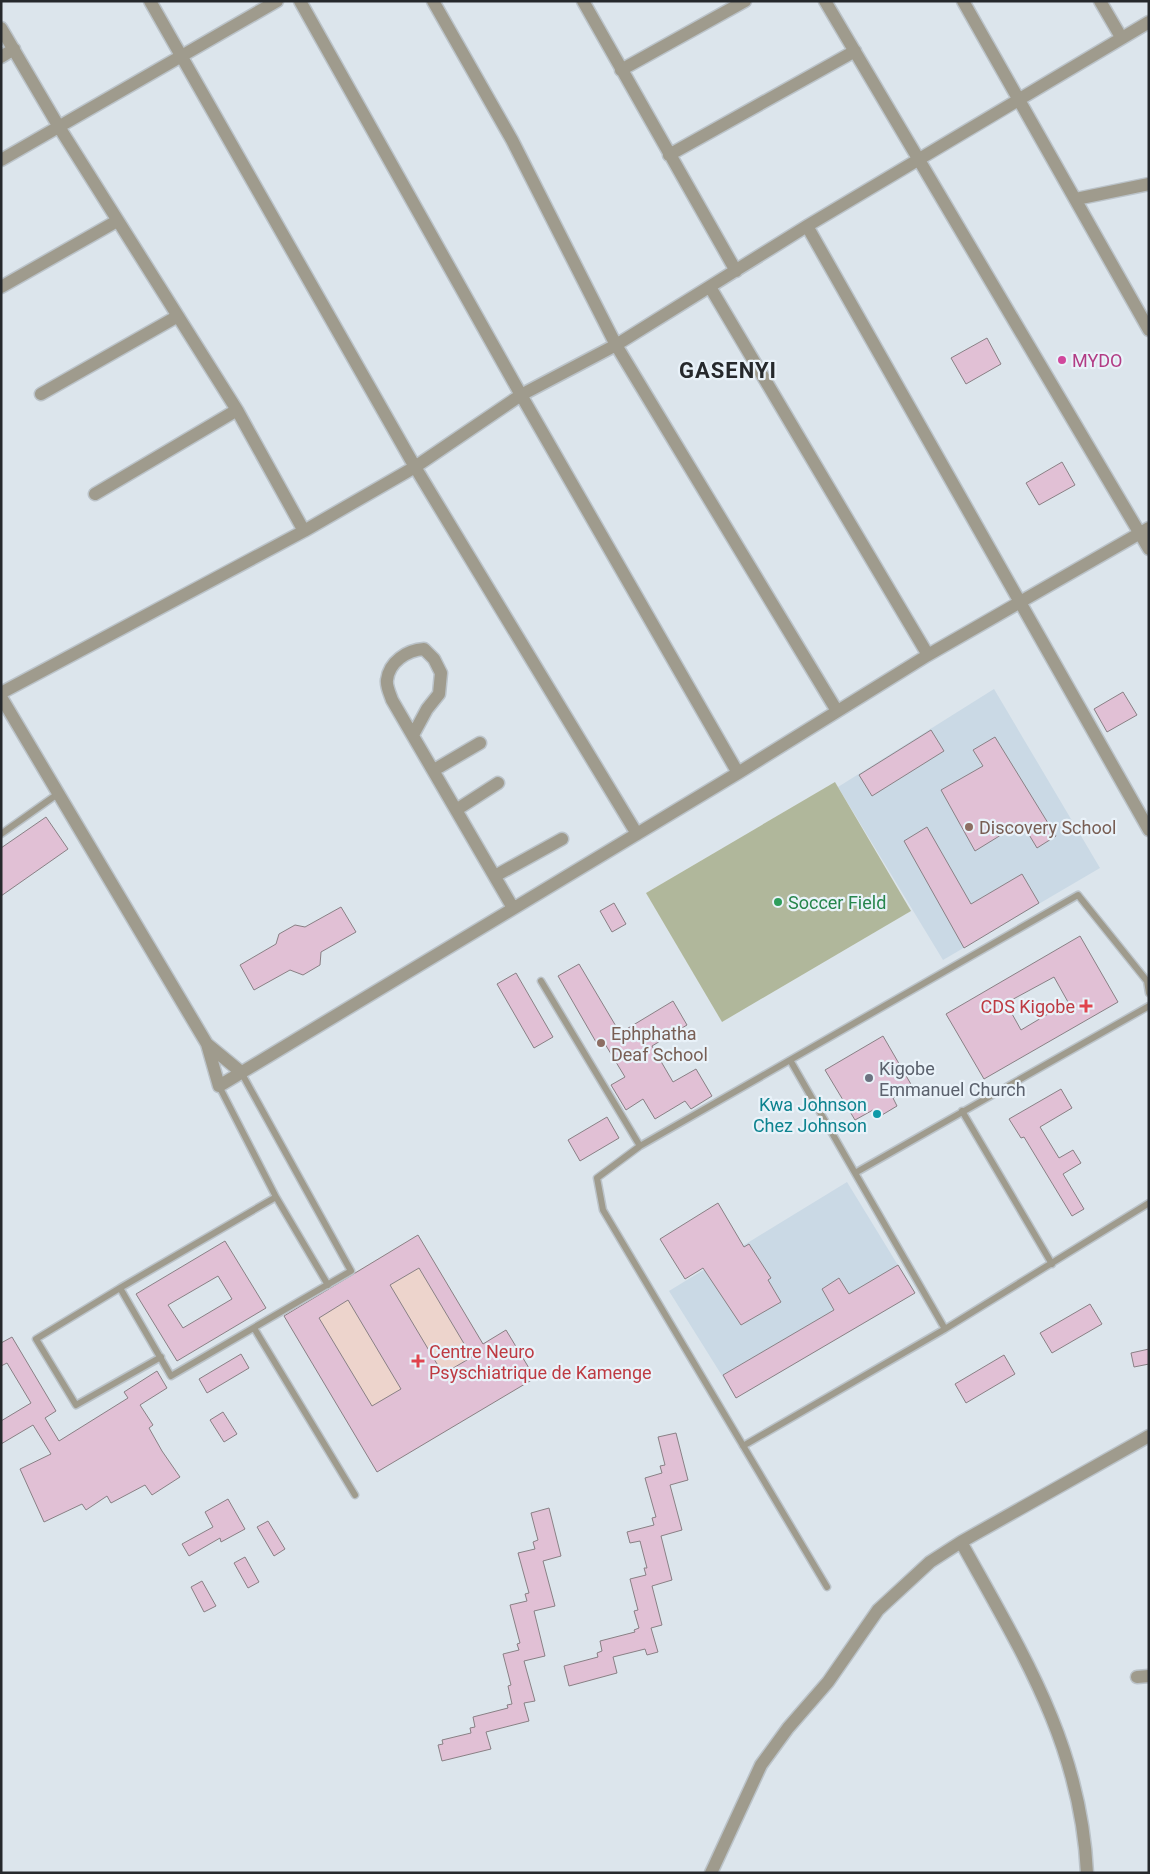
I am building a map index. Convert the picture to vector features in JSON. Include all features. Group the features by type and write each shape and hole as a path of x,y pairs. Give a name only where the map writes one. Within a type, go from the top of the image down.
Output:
{"street":[{"path":"150,1 415,467 636,834"},
{"path":"1,160 277,1"},
{"path":"300,1 738,773"},
{"path":"433,1 512,140 616,345 837,712"},
{"path":"583,1 668,155 736,271"},
{"path":"621,70 745,1"},
{"path":"825,1 918,160 1144,531 1149,549"},
{"path":"963,1 1149,330"},
{"path":"1100,1 1121,37"},
{"path":"1,692 304,530 415,467 522,395 616,345 808,226 1121,37 1149,22"},
{"path":"1,28 59,128 237,410 304,530"},
{"path":"1,56 14,49"},
{"path":"668,155 855,51"},
{"path":"1076,199 1149,184"},
{"path":"1,287 117,221"},
{"path":"808,226 1149,830"},
{"path":"710,287 928,655"},
{"path":"41,394 178,316"},
{"path":"95,494 237,410"},
{"path":"1,697 60,792 207,1044 219,1086 738,773 928,655 1144,531"},
{"path":"413,734 427,709 439,694 441,672 434,659 424,650 414,650 400,658 391,670 386,682 392,700 513,908"},
{"path":"434,770 480,743"},
{"path":"456,810 498,783"},
{"path":"495,876 562,839"},
{"path":"207,1044 241,1072"},
{"path":"711,1873 761,1765 788,1728 828,1682 878,1610 930,1562 961,1542 1149,1436"},
{"path":"961,1542 1031,1670 1054,1720 1074,1780 1085,1839 1087,1873"}],"lane":[{"path":"1,834 60,792"},
{"path":"826,1587 603,1210 597,1178 640,1146 1078,895 1148,982 1149,993"},
{"path":"541,981 640,1146"},
{"path":"854,1173 1149,1006"},
{"path":"790,1060 945,1329"},
{"path":"120,1288 171,1376 351,1271 241,1072"},
{"path":"219,1086 276,1197 328,1285"},
{"path":"962,1111 1052,1264"},
{"path":"160,1357 76,1405 36,1339 276,1197"},
{"path":"743,1446 945,1329 1149,1203"},
{"path":"254,1328 355,1495"}],"shaded area":[{"name":"Discovery School","path":"994,689 1100,868 943,960 838,787"},
{"path":"847,1182 915,1293 736,1398 669,1291"},
{"name":"Centre Neuro Psyschiatrique de Kamenge","path":"418,1235 483,1344 506,1330 535,1378 377,1472 284,1315"}],"green space":[{"name":"Soccer Field","path":"835,782 911,911 722,1022 646,893"}],"building":[{"path":"987,338 1001,364 966,384 951,358"},
{"path":"1062,462 1075,485 1039,505 1026,483"},
{"path":"1123,692 1137,715 1107,732 1094,709"},
{"path":"931,730 944,751 872,796 859,775"},
{"path":"995,737 1056,836 1037,848 1022,823 1000,833 1001,835 975,851 941,790 983,766 973,750"},
{"path":"46,817 68,849 1,896 1,848"},
{"path":"927,827 971,904 1022,874 1039,903 964,948 904,841"},
{"path":"614,903 626,924 612,932 600,911"},
{"path":"341,907 356,932 321,952 320,965 303,975 290,970 254,990 240,965 276,944 279,934 295,925 305,927"},
{"name":"CDS Kigobe","path":"1080,936 1118,1002 984,1079 946,1014","holes":["1054,977 1068,1002 1021,1030 1006,1003"]},
{"path":"579,964 620,1033 673,1001 687,1025 652,1046 673,1082 696,1069 712,1096 691,1109 685,1101 655,1119 643,1099 626,1110 611,1085 625,1077 602,1039 596,1042 558,976"},
{"path":"516,973 553,1037 534,1048 497,984"},
{"name":"Kigobe Emmanuel Church","path":"883,1036 912,1086 893,1098 897,1106 877,1118 873,1110 855,1120 825,1070"},
{"path":"1061,1089 1072,1108 1040,1127 1059,1158 1073,1150 1081,1163 1063,1174 1084,1209 1072,1216 1024,1137 1021,1138 1009,1119"},
{"path":"607,1117 619,1138 580,1161 568,1140"},
{"path":"718,1203 744,1247 749,1244 771,1278 768,1280 781,1302 741,1325 703,1268 685,1279 660,1239"},
{"name":"Centre Neuro Psyschiatrique de Kamenge","path":"418,1235 483,1344 506,1330 535,1378 377,1472 284,1316","holes":["419,1268 472,1357 443,1374 390,1285","348,1300 401,1389 372,1406 319,1318"]},
{"path":"225,1241 266,1308 177,1361 136,1294","holes":["218,1276 232,1299 183,1328 168,1305"]},
{"path":"898,1265 915,1293 736,1398 723,1375 834,1310 822,1289 839,1278 849,1294"},
{"path":"1090,1304 1102,1324 1052,1353 1040,1333"},
{"path":"12,1337 56,1411 45,1418 59,1441 128,1398 124,1392 157,1371 167,1388 140,1405 153,1425 149,1428 180,1477 152,1495 145,1485 111,1503 107,1496 86,1510 82,1504 44,1522 20,1469 51,1454 33,1425 1,1444 1,1421 31,1403 7,1363 1,1366 1,1343"},
{"path":"1149,1349 1149,1364 1134,1367 1131,1353"},
{"path":"241,1354 249,1368 207,1393 199,1379"},
{"path":"1004,1355 1015,1374 966,1403 955,1384"},
{"path":"223,1412 237,1434 224,1442 210,1420"},
{"path":"676,1433 688,1480 670,1485 682,1530 661,1536 672,1580 652,1586 662,1625 651,1628 658,1652 647,1655 645,1649 613,1657 617,1673 569,1686 564,1666 598,1657 597,1653 602,1651 600,1641 635,1632 634,1630 639,1628 634,1611 638,1610 630,1579 646,1575 644,1568 647,1568 640,1541 630,1543 627,1532 654,1525 652,1518 656,1517 645,1478 662,1473 660,1466 665,1465 658,1437"},
{"path":"228,1499 245,1529 221,1542 220,1538 189,1556 182,1544 213,1527 205,1512"},
{"path":"549,1508 561,1556 543,1561 555,1606 534,1611 545,1656 524,1661 535,1701 524,1703 529,1721 486,1732 491,1749 442,1761 438,1745 443,1744 442,1740 471,1733 470,1728 475,1727 473,1717 508,1708 507,1705 512,1704 508,1686 511,1685 503,1654 519,1650 517,1644 520,1643 510,1605 527,1601 525,1594 529,1593 518,1553 535,1549 533,1542 538,1540 531,1513"},
{"path":"268,1521 285,1549 274,1556 257,1527"},
{"path":"245,1557 259,1582 248,1588 234,1563"},
{"path":"202,1581 216,1606 204,1612 191,1587"}],"place":[{"name":"MYDO","path":"1062,360"},
{"name":"Discovery School","path":"969,827"},
{"name":"Soccer Field","path":"778,902"},
{"name":"CDS Kigobe","path":"1086,1006"},
{"name":"Ephphatha Deaf School","path":"601,1043"},
{"name":"Kigobe Emmanuel Church","path":"869,1078"},
{"name":"Kwa Johnson Chez Johnson","path":"877,1114"},
{"name":"Centre Neuro Psyschiatrique de Kamenge","path":"418,1361"}],"district":[{"name":"GASENYI","path":"728,370"}]}
